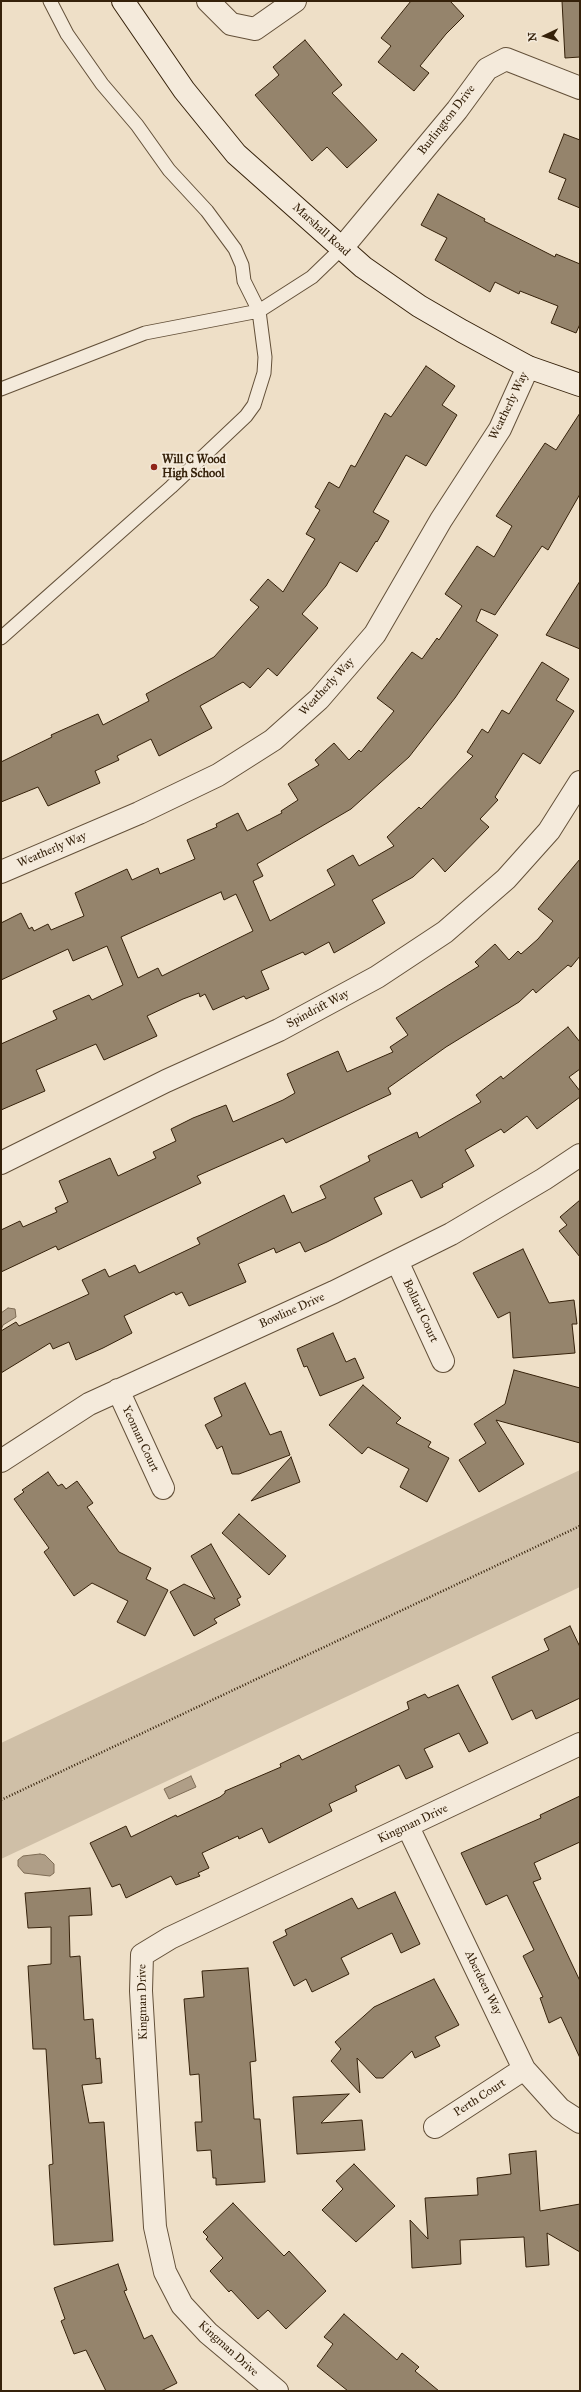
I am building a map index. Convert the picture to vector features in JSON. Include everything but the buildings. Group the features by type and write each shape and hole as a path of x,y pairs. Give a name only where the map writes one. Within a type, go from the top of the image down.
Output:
{"street":[{"name":"Marshall Road","path":"123,1 184,90 236,154 363,267 419,306 528,367 580,385"},
{"path":"208,1 231,24 255,28 295,1"},
{"name":"Burlington Drive","path":"342,248 457,110 487,69 506,59 580,88"},
{"name":"Weatherly Way","path":"1,872 139,813 218,775 273,740 319,699 375,634 441,520 500,429 528,367"},
{"name":"Spindrift Way","path":"1,1164 166,1081 279,1030 377,978 445,932 506,879 549,831 580,782"},
{"name":"Bowline Drive","path":"1,1461 89,1404 334,1292 450,1234 544,1180 580,1155"},
{"name":"Bollard Court","path":"396,1261 443,1361"},
{"name":"Yeoman Court","path":"118,1390 163,1488"},
{"name":"Kingman Drive","path":"277,2391 208,2333 182,2305 165,2272 156,2227 141,1991 142,1955 170,1938 408,1827 580,1744"},
{"name":"Aberdeen Way","path":"408,1827 524,2069 560,2109 580,2122"},
{"name":"Perth Court","path":"435,2127 524,2069"}],"lane":[{"path":"1,638 171,487 246,416 254,404 264,373 265,357 259,311 244,281 242,265 235,249 206,211 169,170 138,125 102,84 67,34 50,1"},
{"path":"1,389 145,332 259,311 312,277 342,248"}],"path":[{"path":"1,1800 580,1526"}],"shaded area":[{"path":"8,1308 15,1309 16,1317 3,1325 1,1330 1,1313"},
{"path":"580,1470 580,1587 1,1859 1,1743"},
{"path":"191,1776 196,1787 169,1799 164,1789"},
{"path":"40,1854 45,1855 54,1864 54,1873 50,1876 24,1873 18,1866 18,1860 23,1856"}],"place":[{"name":"Will C Wood High School","path":"154,467"}]}
